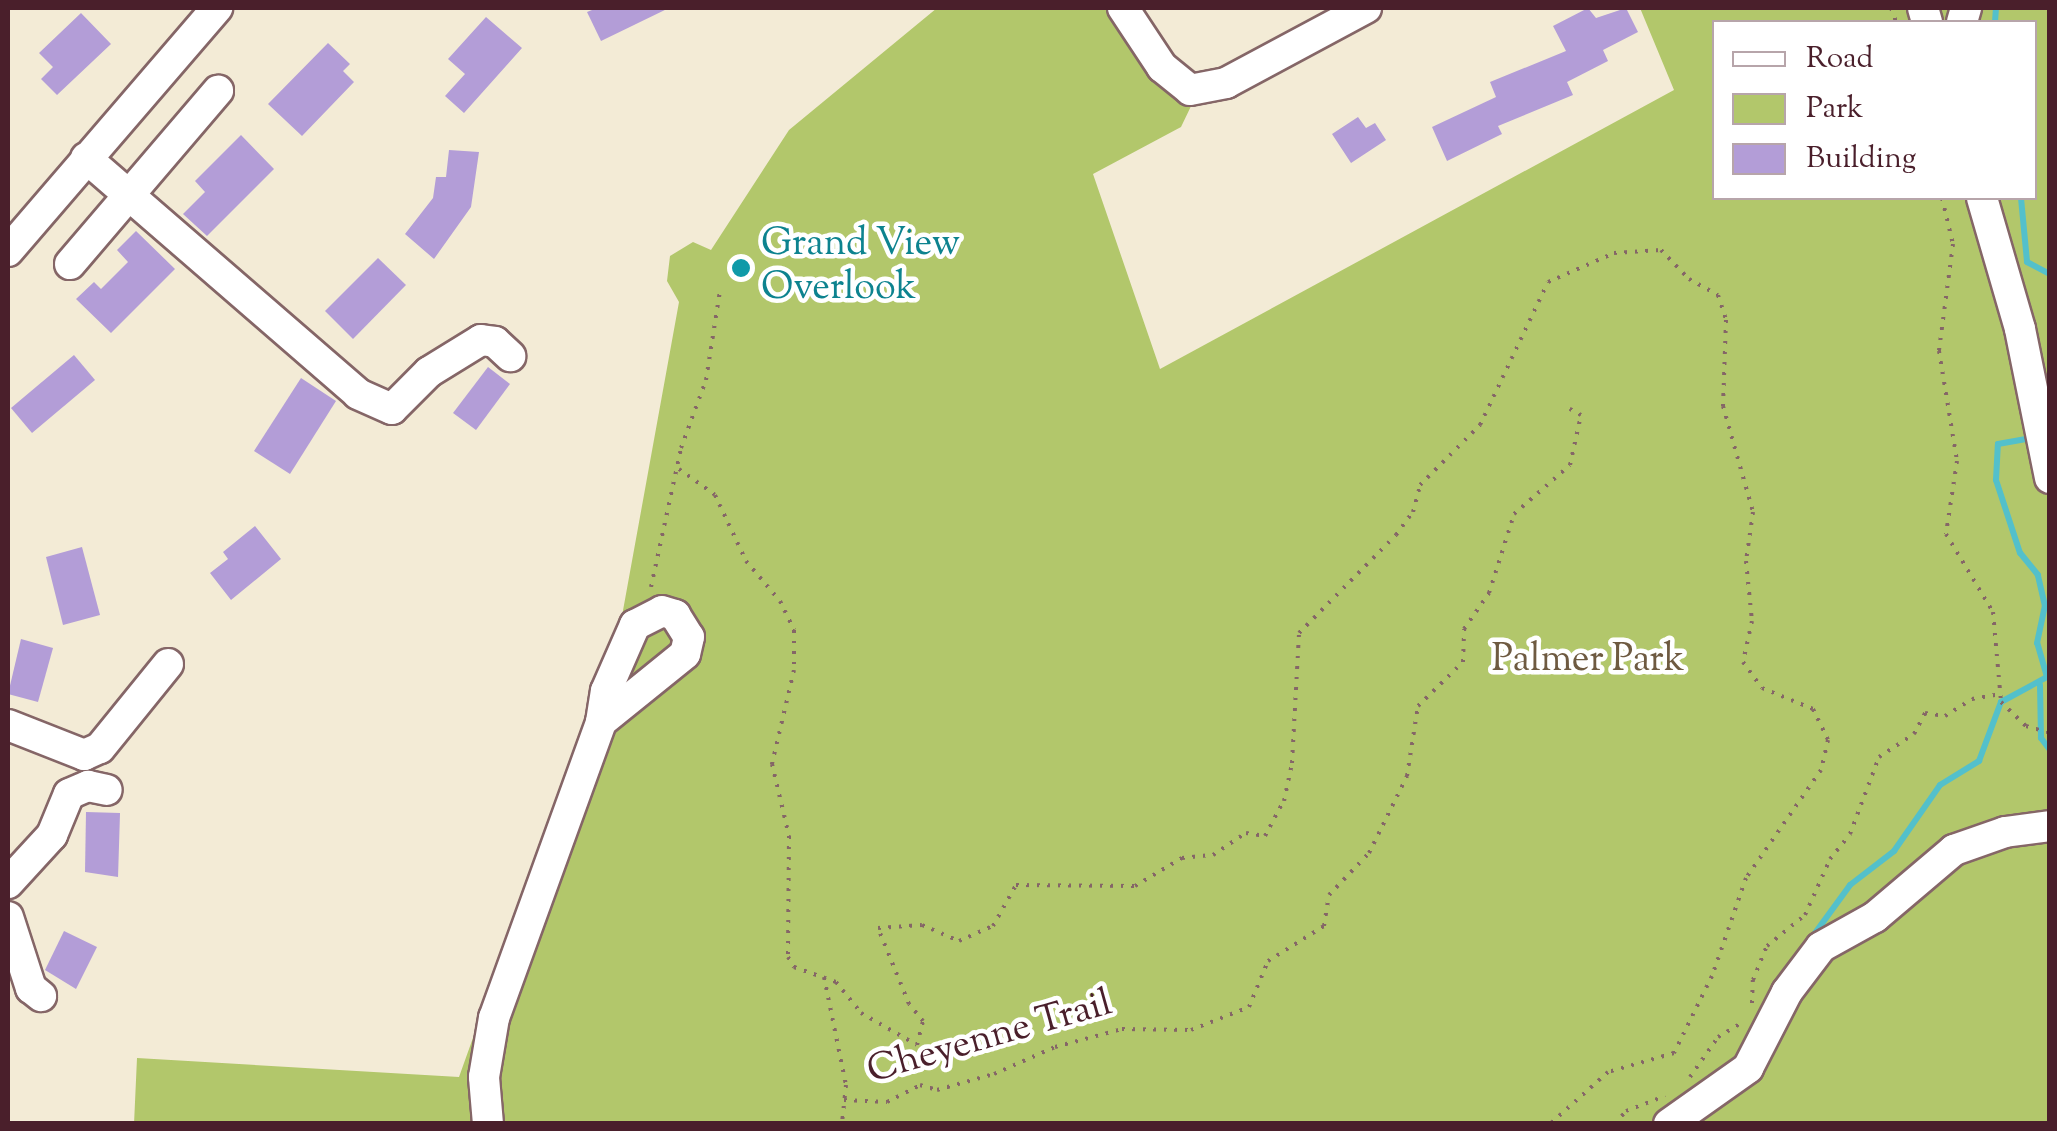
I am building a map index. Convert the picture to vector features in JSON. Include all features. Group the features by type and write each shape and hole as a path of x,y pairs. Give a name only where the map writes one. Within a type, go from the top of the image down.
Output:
{"street":[{"path":"8,251 217,8"},
{"path":"1124,8 1162,67 1190,90 1226,83 1366,8"},
{"path":"70,264 218,91"},
{"path":"86,158 358,394 392,409 429,372 481,340 496,342 510,356"},
{"path":"1983,200 2020,329 2050,478"},
{"path":"488,1124 484,1077 494,1018 601,722 606,691 635,625 662,612 686,624 685,654 601,722"},
{"path":"8,725 84,755 100,748 168,664"},
{"path":"8,882 52,836 69,794 88,786 108,790"},
{"path":"1672,1109 1748,1068 1788,992 1822,947 1875,917 1954,850 2005,832 2050,826"},
{"path":"8,917 31,988 41,996"}],"path":[{"path":"1942,200 1953,244 1939,350 1957,461 1946,534 1993,612 2001,694 2012,716 2050,732"},
{"path":"678,470 714,495 746,561 780,601 794,630 794,670 772,764 789,836 784,930 794,967 824,977 861,1012 917,1045 922,1021 908,1004 878,928 922,924 959,942 993,926 1016,885 1135,886 1182,858 1214,855 1246,833 1265,836 1284,800 1292,763 1299,633 1396,535 1413,512 1420,484 1480,424 1548,282 1614,253 1662,250 1689,280 1718,295 1726,320 1723,406 1753,512 1746,561 1752,621 1743,662 1762,688 1813,710 1828,740 1821,770 1746,878 1712,976 1674,1053 1608,1072 1550,1124"},
{"path":"648,617 678,470 706,380 720,291"},
{"name":"Cheyenne Trail","path":"844,1100 887,1102 920,1086 937,1090 994,1074 1056,1047 1122,1029 1191,1030 1248,1007 1268,961 1324,926 1329,894 1369,853 1407,776 1418,706 1462,662 1464,630 1489,593 1514,514 1570,465 1581,415 1570,409"},
{"path":"1684,1088 1716,1040 1749,1014 1753,980 1767,946 1805,915 1830,859 1850,834 1879,757 1914,734 1924,714 1945,716 1972,699 2001,694"},
{"path":"824,977 844,1100 842,1124"},
{"path":"1615,1124 1626,1111 1672,1109"}],"green space":[{"name":"Palmer Park","path":"937,8 1111,8 1193,102 1181,127 1093,174 1160,369 1674,90 1640,8 2049,8 2049,1123 134,1124 137,1058 459,1077 620,627 679,302 667,281 670,256 693,242 711,250 789,130"}],"building":[{"path":"597,8 669,8 601,41 587,12"},
{"path":"1588,8 1596,18 1626,8 1638,32 1603,50 1608,61 1567,82 1573,95 1498,126 1502,134 1447,161 1432,127 1496,97 1490,82 1566,51 1553,26"},
{"path":"81,13 111,44 57,95 41,79 53,67 39,53"},
{"path":"486,17 522,48 464,113 445,96 465,74 448,59"},
{"path":"328,43 350,64 343,71 354,82 302,136 268,104"},
{"path":"1358,117 1366,128 1375,123 1386,140 1351,163 1332,134"},
{"path":"241,135 274,169 207,236 183,214 205,192 195,181"},
{"path":"449,150 479,152 471,207 434,259 405,234 433,198 436,177 446,177"},
{"path":"136,231 175,269 111,333 76,299 94,282 101,289 128,262 117,250"},
{"path":"378,258 406,285 353,339 325,311"},
{"path":"74,355 95,380 32,433 11,408"},
{"path":"488,367 510,384 476,430 453,413"},
{"path":"301,378 336,401 290,474 254,451"},
{"path":"255,526 281,559 231,600 210,573 228,559 223,552"},
{"path":"82,547 100,615 63,625 46,557"},
{"path":"21,639 53,648 38,702 8,694"},
{"path":"86,812 120,813 118,877 85,872"},
{"path":"64,931 97,947 76,989 45,970"}],"waterway":[{"path":"1995,20 1996,8"},
{"path":"2021,200 2027,262 2050,274"},
{"path":"1791,966 1850,885 1894,851 1940,785 1979,761 2001,702 2047,677 2037,643 2045,606 2038,575 2020,553 1996,480 1998,444 2025,439"},
{"path":"2040,685 2041,738 2050,750"}],"place":[{"name":"Grand View Overlook","path":"741,268"}]}
